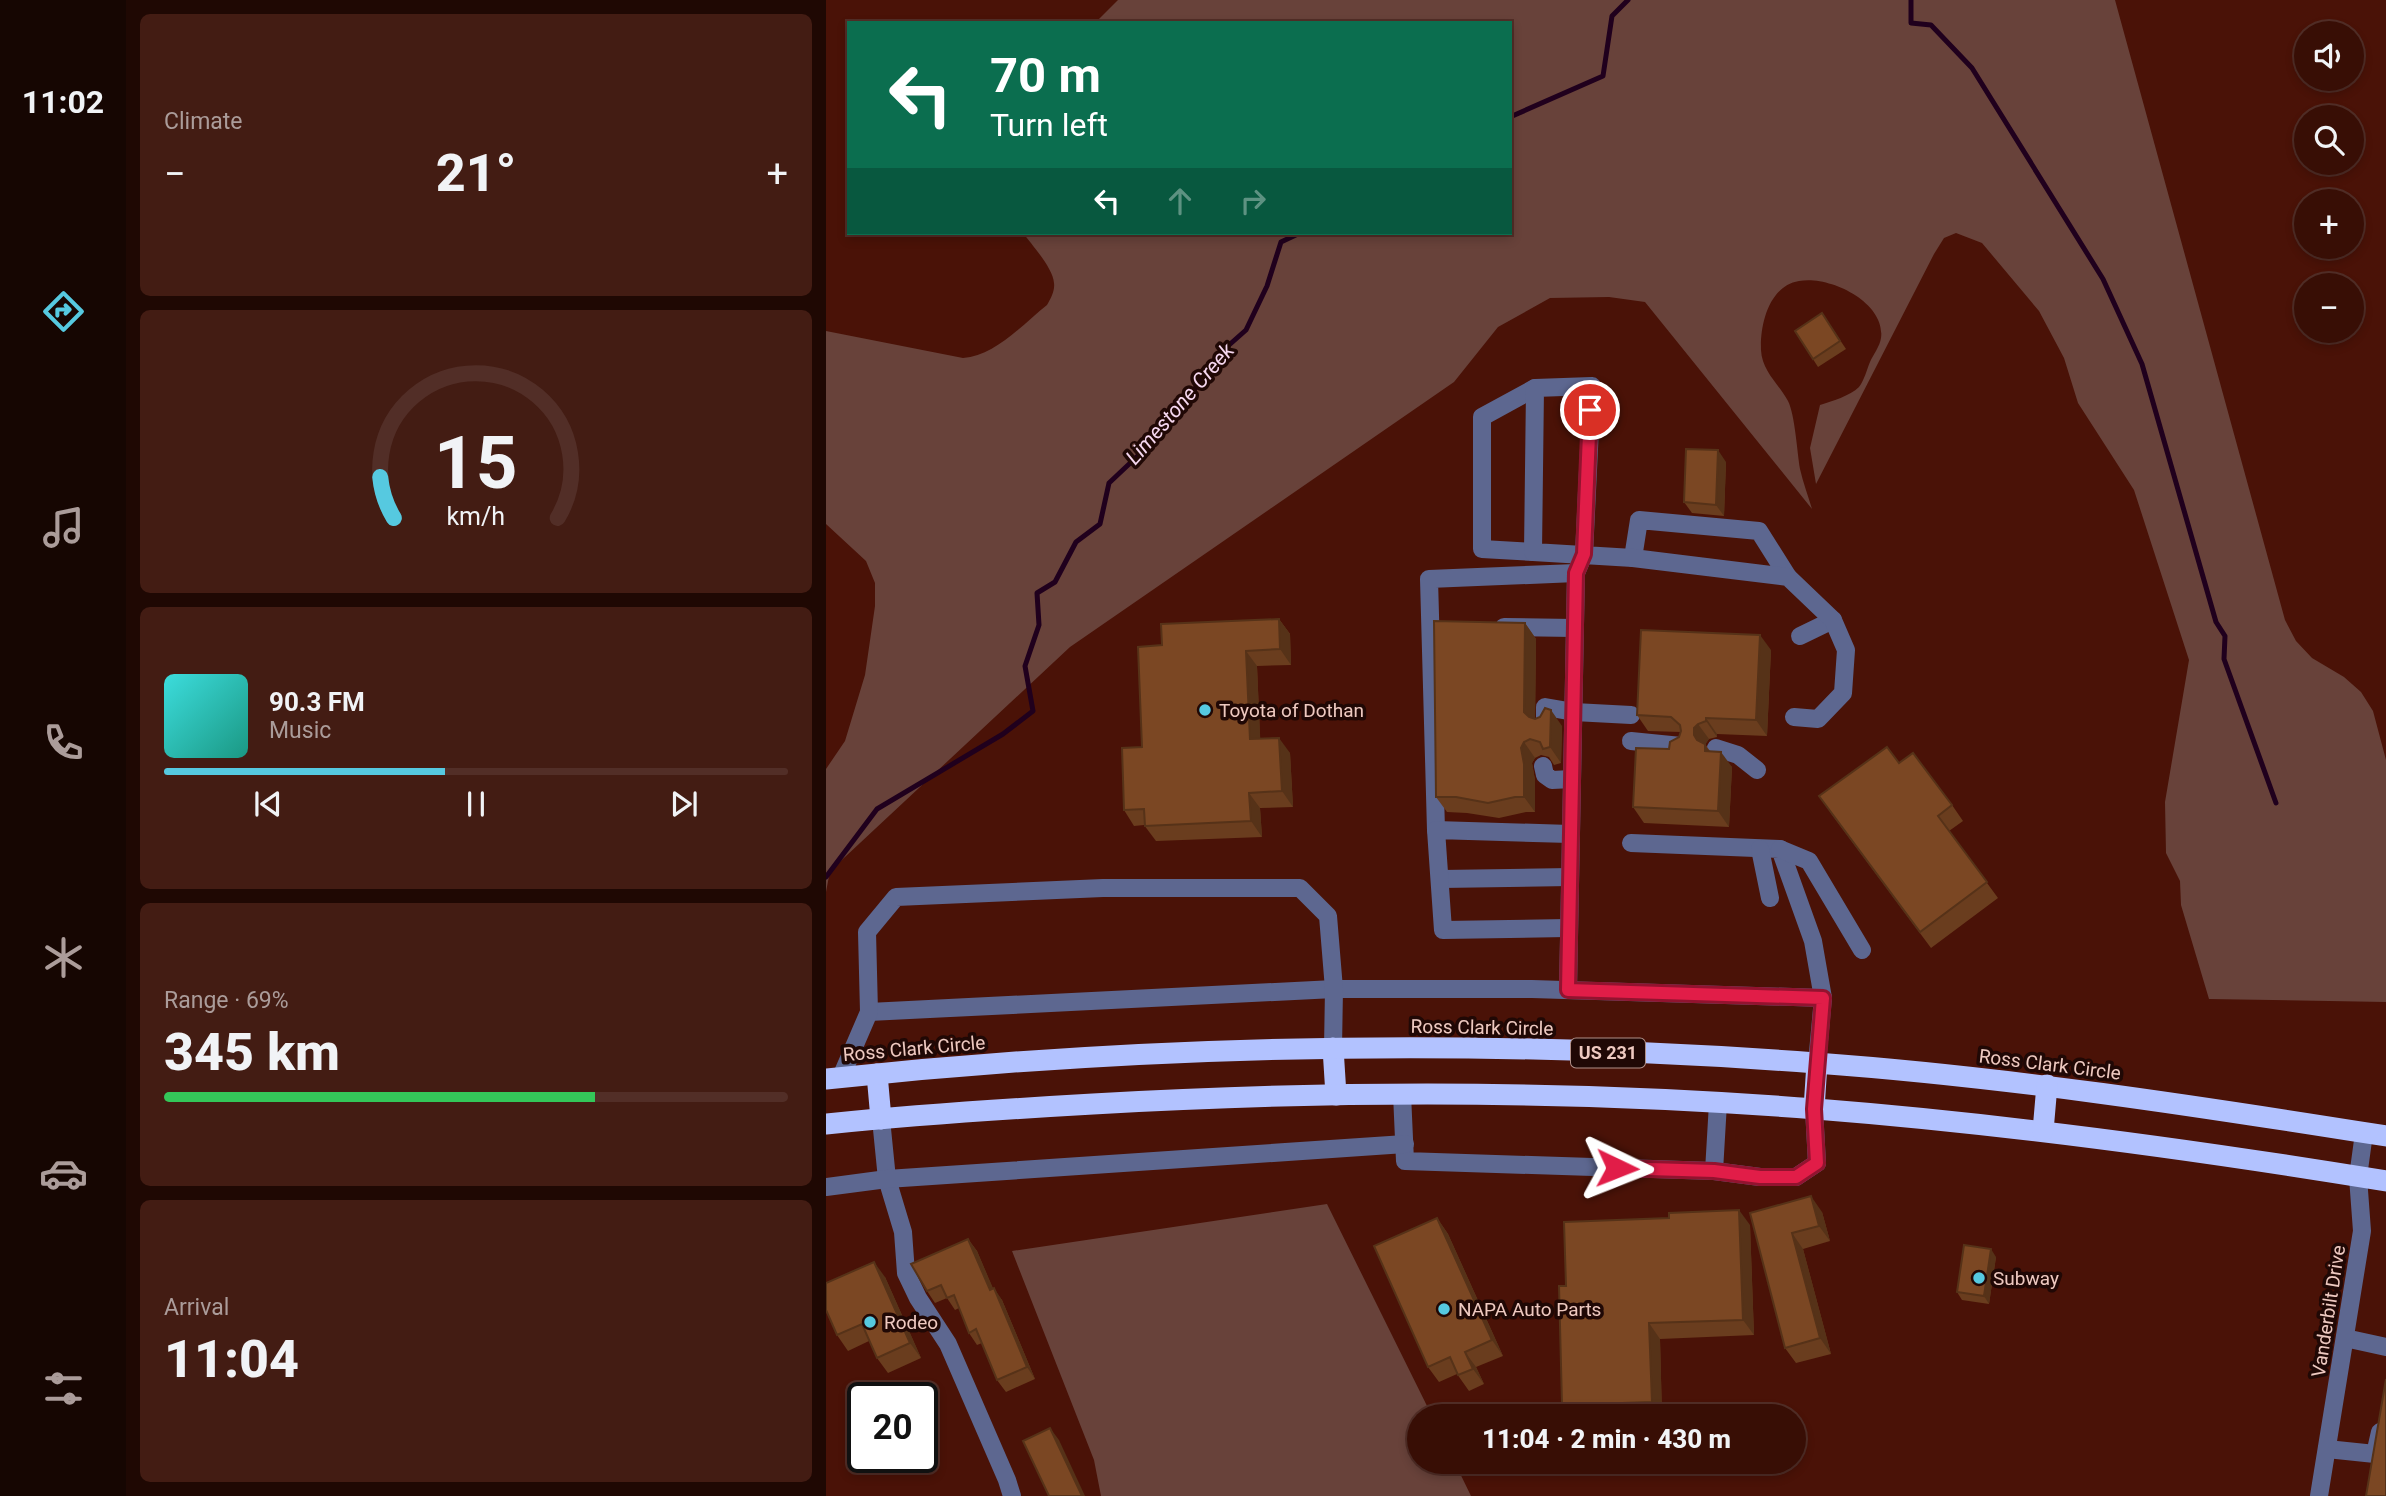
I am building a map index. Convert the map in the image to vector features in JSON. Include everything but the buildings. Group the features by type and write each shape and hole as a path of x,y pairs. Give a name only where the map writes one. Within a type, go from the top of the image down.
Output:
{"highway":[{"name":"Ross Clark Circle","path":"834,1078 1128,1056 1333,1048 1552,1051 1817,1063 2047,1085 2182,1103 2386,1136"},
{"path":"1333,1048 1336,1095"},
{"path":"1814,1109 1817,1063"},
{"path":"877,1074 881,1118"},
{"path":"2043,1130 2047,1085"},
{"path":"826,1125 881,1118 1166,1100 1402,1094 1530,1095 1814,1109 2043,1130 2386,1181"}],"street":[{"path":"1568,990 1567,928 1576,573 1584,554 1591,386 1535,388 1482,417 1482,549 1584,554 1633,558 1788,577"},
{"path":"1533,552 1535,388"},
{"path":"1633,558 1639,520 1759,531 1788,577 1833,620 1846,650 1843,692 1818,719 1794,717"},
{"path":"1567,928 1443,930 1436,830 1437,625 1429,579 1576,573"},
{"path":"1800,636 1833,620"},
{"path":"1483,626 1574,628"},
{"path":"1545,723 1545,707 1574,712 1631,715"},
{"path":"1631,741 1681,746"},
{"path":"1716,748 1738,755 1757,770"},
{"path":"1543,765 1545,775 1552,780 1572,779"},
{"path":"1436,830 1570,834"},
{"path":"1631,843 1780,849 1809,861 1861,950"},
{"path":"1760,849 1770,898"},
{"path":"1780,849 1813,942 1823,998 1817,1063"},
{"path":"1441,879 1570,877"},
{"path":"834,1078 869,1012 867,932 896,897 1103,888 1300,888 1328,916 1334,989 1333,1048"},
{"path":"869,1012 1334,989 1568,990 1823,998"},
{"path":"1402,1094 1405,1161 1714,1171 1760,1177 1796,1177 1817,1163 1814,1109"},
{"path":"1714,1171 1718,1103"},
{"path":"881,1118 887,1179 903,1232 906,1273 918,1298 948,1344 1012,1496"},
{"name":"Vanderbilt Drive","path":"2319,1496 2362,1231 2358,1177 2364,1133"},
{"path":"826,1187 887,1179 1405,1144"},
{"path":"2345,1338 2386,1347"},
{"path":"2327,1449 2375,1454 2381,1429"}],"shaded area":[{"path":"1118,0 2115,0 2285,620 2296,641 2312,658 2344,677 2361,692 2373,711 2386,760 2386,1002 2209,999 2181,905 2180,881 2166,853 2165,802 2189,660 2134,490 2078,403 2064,358 2039,311 1982,243 1956,233 1944,238 1934,254 1816,484 1810,448 1820,405 1846,396 1859,387 1880,341 1880,325 1875,313 1865,303 1853,294 1825,282 1811,280 1789,284 1780,290 1768,308 1762,329 1762,357 1767,371 1790,407 1800,469 1812,509 1645,302 1609,297 1550,298 1498,327 1454,382 1070,647 830,871 826,892 826,769 845,741 865,675 875,606 875,583 866,561 826,524 826,331 963,358 986,352 1008,338 1047,305 1053,292 1053,277 1025,235 1512,235 1512,21 1097,21"},
{"path":"1327,1204 1426,1404 1407,1404 1407,1474 1460,1474 1471,1496 1101,1496 1094,1460 1012,1251"}],"waterway":[{"name":"Limestone Creek","path":"1512,116 1603,76 1612,16 1628,0"},
{"path":"1911,0 1911,23 1931,25 1972,68 2103,279 2142,364 2216,622 2225,636 2224,659 2276,803"},
{"name":"Limestone Creek","path":"826,877 877,809 1003,734 1033,711 1025,666 1039,625 1037,593 1055,582 1076,542 1100,524 1109,483 1144,450 1182,407 1220,353 1246,330 1267,286 1281,242 1296,235"}],"place":[{"name":"Toyota of Dothan","path":"1205,710"},
{"name":"Subway","path":"1979,1278"},
{"name":"NAPA Auto Parts","path":"1444,1309"},
{"name":"Rodeo","path":"870,1322"}],"route":[{"path":"1590,410 1584,554 1576,573 1567,928 1568,990 1823,998 1814,1109 1817,1163 1796,1177 1617,1168"}]}
